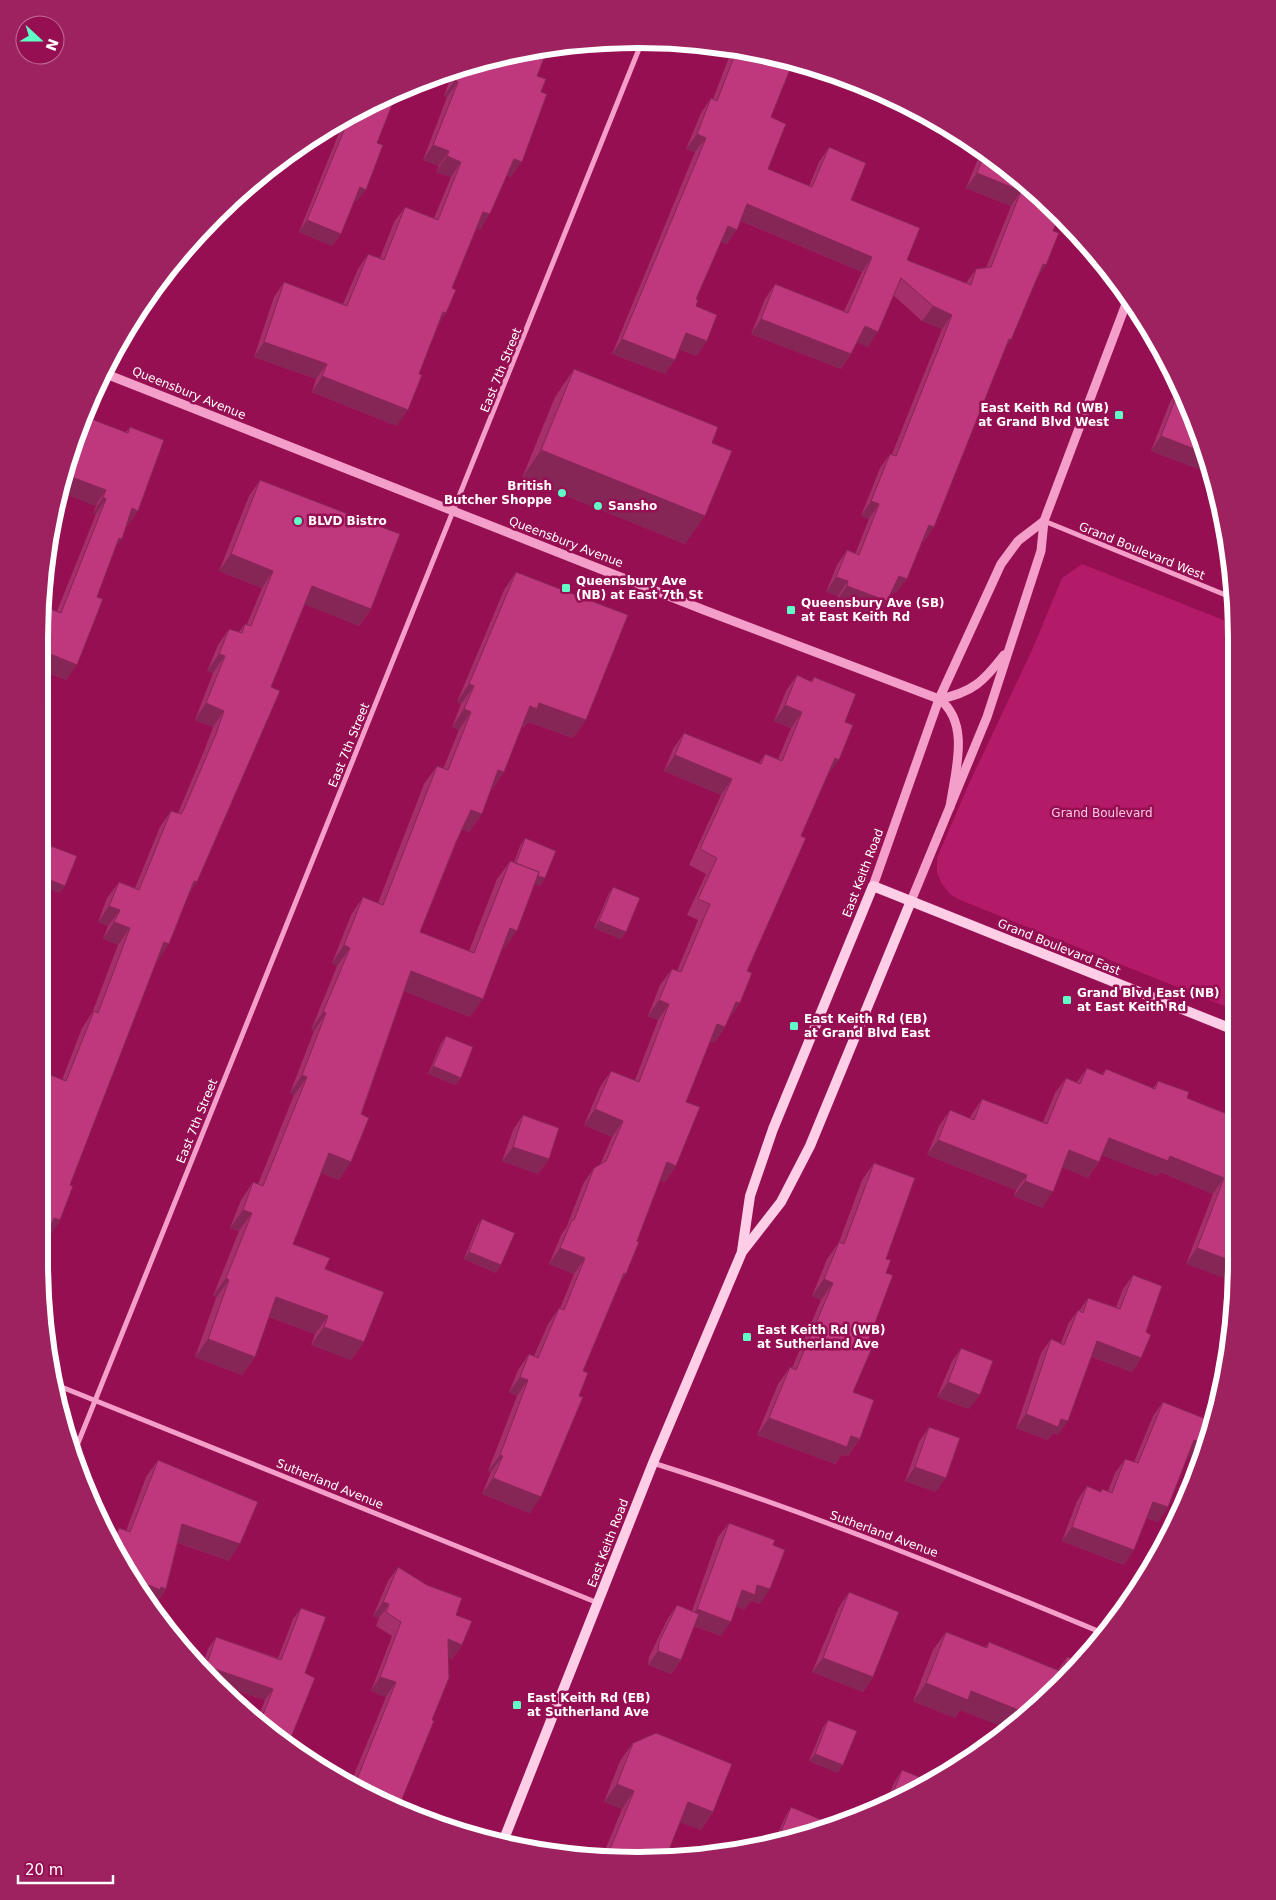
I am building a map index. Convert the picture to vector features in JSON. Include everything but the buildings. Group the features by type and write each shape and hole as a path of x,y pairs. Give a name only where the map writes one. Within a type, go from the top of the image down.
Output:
{"main road":[{"name":"Grand Boulevard East","path":"872,886 1228,1027"},
{"name":"East Keith Road","path":"505,1837 653,1463 742,1252 750,1196 773,1129 872,886"},
{"name":"East Keith Road","path":"742,1252 781,1202 810,1146 911,901"}],"street":[{"name":"East 7th Street","path":"77,1445 639,48"},
{"name":"East Keith Road","path":"911,901 987,717 1041,551 1044,522 1126,305"},
{"name":"Queensbury Avenue","path":"109,375 454,512 939,698"},
{"name":"East Keith Road","path":"872,886 939,698 1001,564 1018,541 1044,522"},
{"name":"Grand Boulevard West","path":"1044,522 1227,595"},
{"path":"939,698 956,696 976,686 991,673 1009,649"},
{"path":"939,698 950,707 956,719 957,757 950,806"},
{"name":"Sutherland Avenue","path":"61,1387 598,1603"},
{"name":"Sutherland Avenue","path":"653,1463 710,1481 948,1569 1098,1631"}],"green space":[{"name":"Grand Boulevard","path":"1082,564 1228,622 1228,1007 960,900 950,894 942,884 937,873 937,858 967,788 1032,650 1062,578"}],"place":[{"name":"East Keith Rd (WB) at Grand Blvd West","path":"1119,415"},
{"name":"British Butcher Shoppe","path":"562,493"},
{"name":"Sansho","path":"598,506"},
{"name":"BLVD Bistro","path":"298,521"},
{"name":"Queensbury Ave (NB) at East 7th St","path":"566,588"},
{"name":"Queensbury Ave (SB) at East Keith Rd","path":"791,610"},
{"name":"Grand Blvd East (NB) at East Keith Rd","path":"1067,1000"},
{"name":"East Keith Rd (EB) at Grand Blvd East","path":"794,1026"},
{"name":"East Keith Rd (WB) at Sutherland Ave","path":"747,1337"},
{"name":"East Keith Rd (EB) at Sutherland Ave","path":"517,1705"}]}
